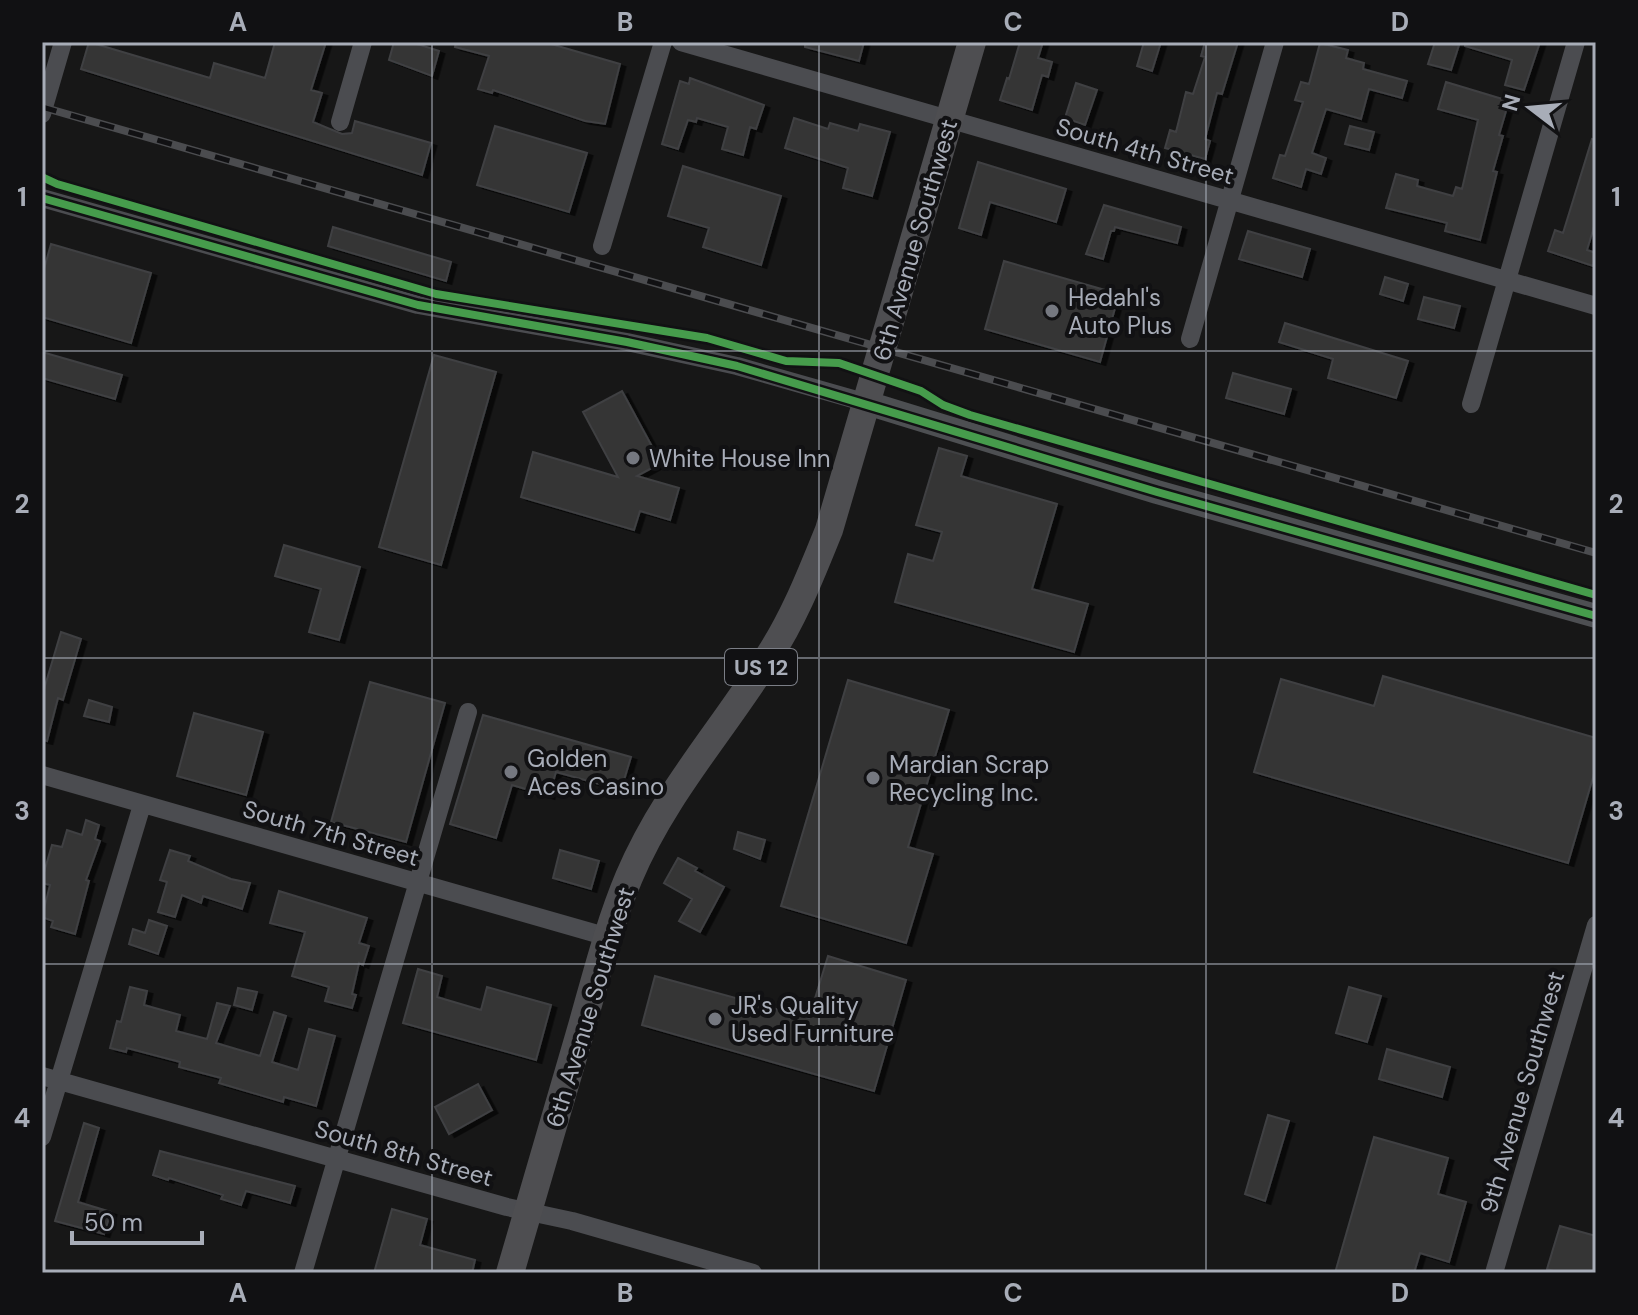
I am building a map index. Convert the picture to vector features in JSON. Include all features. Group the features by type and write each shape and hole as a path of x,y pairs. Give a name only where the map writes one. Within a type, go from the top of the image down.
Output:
{"highway":[{"name":"6th Avenue Southwest","path":"510,1273 608,937 629,876 659,817 698,755 768,659 801,599 829,530 972,42"}],"main road":[{"path":"867,403 1157,492 1596,616"}],"street":[{"path":"42,114 63,42"},
{"path":"340,122 363,42"},
{"path":"602,246 663,42"},
{"name":"South 4th Street","path":"681,42 1596,306"},
{"path":"1190,339 1275,42"},
{"path":"1471,404 1576,42"},
{"path":"42,198 418,305 627,342 737,366 867,403"},
{"path":"303,1273 468,712"},
{"name":"South 7th Street","path":"42,775 608,937"},
{"path":"42,1137 50,1078 142,805"},
{"name":"9th Avenue Southwest","path":"1494,1273 1596,925"},
{"name":"South 8th Street","path":"50,1078 753,1273"}],"building":[{"path":"89,42 210,78 214,63 265,78 275,42 326,42 311,90 322,93 313,122 342,134 352,133 355,121 431,143 422,175 81,69"},
{"path":"394,42 411,42 439,51 432,76 389,60"},
{"path":"456,42 544,42 620,64 605,124 585,121 493,90 492,93 478,89 489,56 455,47"},
{"path":"805,42 864,42 859,61 805,47"},
{"path":"1020,42 1043,42 1038,58 1052,62 1048,77 1042,75 1032,110 1000,100"},
{"path":"1144,42 1161,42 1152,71 1137,66"},
{"path":"1205,42 1238,42 1222,94 1217,93 1205,139 1210,141 1205,159 1165,148 1170,130 1176,132 1186,92 1193,94 1205,57 1201,56"},
{"path":"1435,42 1459,45 1451,70 1428,64"},
{"path":"1465,42 1540,42 1524,90 1505,85 1512,60 1465,46"},
{"path":"1320,43 1348,50 1346,58 1364,63 1363,69 1407,81 1402,98 1369,89 1361,119 1326,109 1312,153 1326,158 1321,174 1306,169 1301,187 1273,178 1280,155 1285,156 1303,102 1295,100 1301,82 1309,84"},
{"path":"690,78 764,105 756,129 750,127 743,155 722,149 728,127 697,118 696,122 688,120 678,149 662,144 680,81 689,84"},
{"path":"1446,82 1509,101 1499,135 1503,136 1493,171 1497,172 1480,240 1445,231 1447,223 1386,208 1396,174 1418,180 1417,186 1453,196 1456,187 1462,189 1478,120 1438,109"},
{"path":"1076,83 1097,90 1085,125 1065,118"},
{"path":"794,118 828,129 830,123 858,131 860,124 890,132 872,196 843,188 848,168 785,148"},
{"path":"495,126 587,153 569,212 477,185"},
{"path":"1350,126 1374,132 1369,150 1345,144"},
{"path":"1592,139 1596,140 1596,220 1587,250 1596,253 1593,266 1548,251 1555,230 1563,233"},
{"path":"978,162 1066,189 1056,222 990,202 981,235 959,228"},
{"path":"683,166 781,196 761,265 703,247 709,228 668,216"},
{"path":"1104,205 1181,227 1177,243 1115,227 1103,259 1086,254"},
{"path":"333,227 451,262 446,281 328,246"},
{"path":"1248,231 1310,249 1302,277 1239,259"},
{"path":"51,244 151,273 131,343 42,317 42,276"},
{"name":"Hedahl's Auto Plus","path":"1004,261 1119,294 1100,362 985,329"},
{"path":"1385,277 1408,284 1403,301 1380,294"},
{"path":"1424,297 1460,306 1454,328 1418,319"},
{"path":"1285,323 1408,361 1396,398 1328,378 1333,359 1279,342"},
{"path":"42,352 122,375 115,399 42,378"},
{"path":"434,355 496,372 441,565 379,547"},
{"path":"1233,373 1291,389 1284,414 1226,398"},
{"name":"White House Inn","path":"622,391 661,463 637,476 679,488 670,520 640,511 634,530 521,497 533,452 618,477 583,412"},
{"path":"939,448 967,456 961,476 1057,504 1032,589 1088,604 1074,652 895,602 908,554 933,561 942,532 916,525"},
{"path":"284,545 360,567 339,640 309,632 321,589 275,576"},
{"path":"61,632 81,639 63,700 58,698 47,741 42,740 42,696"},
{"path":"1383,676 1596,738 1596,767 1568,863 1254,772 1281,679 1374,706"},
{"name":"Mardian Scrap Recycling Inc.","path":"848,680 949,710 908,847 933,854 906,943 781,906"},
{"path":"370,682 445,703 406,842 331,822"},
{"path":"89,700 112,707 109,722 84,716"},
{"path":"194,713 263,732 246,795 177,776"},
{"path":"483,715 631,757 621,790 556,772 549,796 512,785 496,838 450,824"},
{"path":"86,820 99,825 95,839 100,841 86,880 89,881 75,934 51,927 53,921 42,917 50,885 42,883 42,879 52,845 62,847 67,830 82,835"},
{"path":"738,832 765,840 760,859 734,849"},
{"path":"170,850 190,856 188,861 231,879 250,883 242,909 203,896 201,903 182,895 175,917 158,912 167,882 160,880"},
{"path":"560,850 599,861 591,889 553,878"},
{"path":"678,858 724,887 700,932 679,921 692,899 664,883"},
{"path":"279,891 367,918 359,943 369,946 363,965 359,963 352,1008 325,1001 329,987 292,976 305,932 270,923"},
{"path":"149,920 167,926 158,954 129,944 133,929 145,933"},
{"path":"828,956 906,980 874,1091 642,1025 655,976 809,1018"},
{"path":"418,969 442,976 437,997 481,1010 487,987 551,1005 536,1060 403,1023"},
{"path":"130,987 147,991 144,1005 180,1015 176,1031 207,1039 217,1003 230,1006 216,1043 260,1056 274,1012 286,1016 272,1062 298,1070 309,1029 335,1036 316,1106 284,1097 283,1102 219,1083 221,1078 179,1067 180,1062 127,1048 126,1052 110,1048"},
{"path":"1349,987 1381,996 1367,1042 1336,1033"},
{"path":"238,988 257,992 252,1010 234,1005"},
{"path":"1387,1049 1450,1067 1442,1097 1379,1079"},
{"path":"478,1084 492,1110 449,1134 435,1107"},
{"path":"1268,1115 1289,1121 1265,1201 1245,1194"},
{"path":"84,1123 99,1128 78,1202 111,1212 104,1234 55,1221"},
{"path":"1374,1137 1448,1158 1438,1194 1466,1202 1449,1262 1420,1253 1414,1273 1335,1273"},
{"path":"160,1151 295,1186 290,1203 246,1191 241,1205 221,1199 223,1195 153,1175"},
{"path":"392,1209 427,1219 420,1245 475,1260 472,1273 374,1273"},
{"path":"1560,1226 1596,1236 1596,1273 1559,1273 1547,1269"}],"railway":[{"path":"42,107 1596,553"}],"cycle path":[{"path":"42,177 57,184 436,294 707,338 786,361 839,363 921,391 943,405 970,415 1596,595"},
{"path":"42,198 418,305 627,342 737,366 1157,492 1596,616"}],"place":[{"name":"Hedahl's Auto Plus","path":"1052,311"},
{"name":"White House Inn","path":"633,458"},
{"name":"Golden Aces Casino","path":"511,772"},
{"name":"Mardian Scrap Recycling Inc.","path":"873,778"},
{"name":"JR's Quality Used Furniture","path":"715,1019"}]}
